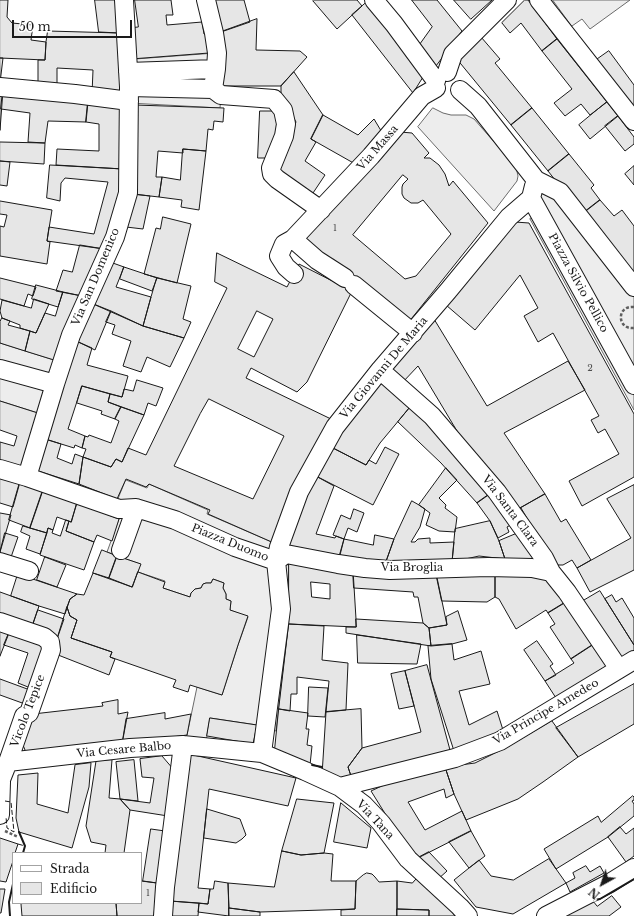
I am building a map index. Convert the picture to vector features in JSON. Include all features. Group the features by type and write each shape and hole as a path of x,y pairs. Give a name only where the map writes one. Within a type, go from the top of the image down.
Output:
{"street":[{"name":"Via San Domenico","path":"28,477 54,384 71,335 115,237 128,193 128,87 124,0"},
{"path":"206,0 217,53 217,92"},
{"path":"374,0 440,80"},
{"path":"507,0 453,54 440,80 437,91 439,94 447,98 456,95 460,90 478,106 536,180 560,192 634,287"},
{"path":"539,0 634,121"},
{"path":"0,87 75,94 128,87 216,69"},
{"name":"Via Massa","path":"294,274 286,267 278,256 284,244 293,239 321,210 371,156 422,96 440,80"},
{"path":"128,87 217,92 274,99 283,110 286,124 284,136 271,168 272,174 321,210"},
{"path":"407,132 413,106"},
{"path":"531,198 536,180"},
{"name":"Via Giovanni De Maria","path":"276,561 278,547 299,492 335,427 380,370 413,333 436,297 509,217 531,198"},
{"name":"Piazza Silvio Pellico","path":"531,198 634,385"},
{"path":"293,239 317,260 350,282 413,333"},
{"path":"0,369 54,384"},
{"name":"Via Santa Clara","path":"380,370 432,416 497,492 544,558 551,572 627,665"},
{"name":"Piazza Duomo","path":"0,469 128,509 175,520 235,547 276,561 281,609 262,753"},
{"path":"121,550 128,509"},
{"name":"Via Broglia","path":"276,561 286,554 338,564 390,570 488,567 532,568 551,572"},
{"path":"0,562 29,571"},
{"name":"Vicolo Tepice","path":"0,622 44,637 50,642 51,650 29,714 24,716 8,762"},
{"name":"Via Principe Amedeo","path":"340,788 455,758 500,741 627,665"},
{"path":"163,916 165,887 183,745"},
{"name":"Via Cesare Balbo","path":"8,762 130,748 183,745 262,753"},
{"name":"Via Tana","path":"262,753 340,788 364,805 381,823 408,859 468,916"},
{"path":"0,815 0,782 8,762"},
{"path":"546,916 610,883 634,868"}],"path":[{"path":"634,307 631,306 624,309 621,315 624,325 634,328"},
{"path":"0,829 18,837"}],"shaded area":[{"path":"553,0 630,0 590,29 582,19 572,26"},
{"path":"221,53 220,108 129,103 127,60"},
{"path":"433,108 443,113 451,115 466,115 474,119 516,167 518,176 517,181 494,211 418,127"},
{"path":"536,180 560,192 634,287 634,386 531,198"},
{"path":"537,215 634,392 634,410 530,219"},
{"path":"0,343 54,360 41,414 0,401"},
{"path":"126,480 147,488 149,484 208,510 207,514 274,543 289,562 289,624 276,731 257,725 210,718 205,747 183,745 187,735 197,687 222,695 248,617 230,610 231,601 226,599 226,594 223,588 224,583 213,579 211,583 203,584 201,588 195,589 191,593 190,597 163,588 165,581 138,572 140,564 107,552 119,519 117,516 118,499"}],"building":[{"path":"0,0 8,0 7,17 12,23 33,25 31,40 46,42 45,60 0,58"},
{"path":"95,0 115,0 119,33 99,32"},
{"path":"135,0 171,0 173,15 166,15 167,25 202,22 204,34 207,34 209,53 131,59 129,28 138,27"},
{"path":"212,0 244,0 250,22 221,32"},
{"path":"357,0 362,6 337,29 313,1"},
{"path":"412,0 437,0 462,31 433,70 417,48 432,27"},
{"path":"454,0 492,0 471,19"},
{"path":"525,0 528,0 557,39 542,51 521,23 510,33 502,23"},
{"path":"367,2 407,53 406,56 423,77 413,93 352,15"},
{"path":"257,19 256,50 300,51 307,57 281,86 221,86 221,32"},
{"path":"48,31 119,33 122,98 92,94 93,70 57,68 57,89 38,88 38,60 45,60"},
{"path":"481,37 500,59 495,63 532,108 511,125 456,58"},
{"path":"557,39 607,102 590,115 581,104 565,116 554,103 572,89 542,51"},
{"path":"609,51 634,85 634,117 592,63"},
{"path":"0,58 3,58 0,83"},
{"path":"294,72 323,115 311,139 316,142 305,161 325,175 311,196 273,168 296,122 281,94 281,86"},
{"path":"0,90 3,90 0,130"},
{"path":"3,90 88,102 86,122 48,121 45,143 28,142 30,113 1,109"},
{"path":"88,102 121,106 123,169 56,165 57,149 99,151 99,124 86,122"},
{"path":"607,102 618,116 590,139 579,125"},
{"path":"135,105 224,108 223,122 214,121 213,130 208,129 206,151 183,149 183,153 158,151 156,177 162,177 159,197 133,194"},
{"path":"532,108 569,154 548,171 511,125"},
{"path":"260,111 278,111 277,139 268,158 258,158"},
{"path":"323,115 358,135 374,119 383,134 357,165 311,139"},
{"path":"618,116 634,137 634,144 625,151 605,126"},
{"path":"400,132 412,133 429,153 424,158 430,158 439,165 445,174 449,186 453,181 488,223 408,323 342,286 348,272 333,259 329,264 302,241 327,208 331,211","holes":["403,175 408,179 402,187 402,194 404,198 411,203 418,203 423,200 451,234 416,276 405,279 353,235"]},
{"path":"0,142 45,143 44,164 0,161"},
{"path":"183,149 206,151 199,210 181,207 182,200 159,197 162,177 180,180"},
{"path":"569,154 594,185 591,188 600,200 582,214 548,171"},
{"path":"0,161 10,162 7,186 0,185"},
{"path":"50,165 123,169 121,187 104,249 47,241 49,227 94,234 108,182 65,178 61,183 60,201 47,198"},
{"path":"634,166 634,185 625,174"},
{"path":"133,194 150,196 143,229 126,227"},
{"path":"600,200 614,216 622,210 634,226 634,282 582,214"},
{"path":"0,201 52,210 47,241 50,242 47,264 0,256 0,226 4,227 7,215 0,214"},
{"path":"163,217 191,224 177,283 144,274 156,228 160,229"},
{"path":"515,222 529,223 634,414 634,477 582,506 569,481 619,454 605,429 598,433 591,420 599,416 553,333 538,342 524,316 538,308 520,275 475,330 446,305"},
{"path":"80,245 104,249 82,296 56,291 63,270 72,272"},
{"path":"217,253 287,287 299,264 352,291 307,382 297,392 251,368 246,378 331,419 274,543 208,514 210,510 149,484 146,487 126,479 117,499 79,484 83,457 111,467 116,459 122,462 128,448 146,455 227,288 215,282","holes":["257,311 273,319 254,357 238,349","209,399 284,436 253,499 174,466"]},
{"path":"110,262 124,267 116,287 151,297 143,326 91,303"},
{"path":"124,267 157,278 152,291 120,279"},
{"path":"0,278 36,287 33,296 28,294 24,306 0,299"},
{"path":"157,278 191,286 183,319 191,322 184,338 143,326"},
{"path":"36,285 63,292 58,307 32,299"},
{"path":"63,292 82,296 54,360 25,351 30,331 36,333 45,313 55,316"},
{"path":"34,299 49,304 36,333 20,328 20,325 2,318 0,311 2,300 31,308"},
{"path":"91,303 111,311 95,350 74,340"},
{"path":"111,311 143,326 184,338 170,367 147,357 141,372 123,366 131,341 112,334 115,325 106,322"},
{"path":"2,318 10,321 8,325 30,331 25,351 0,343 0,322"},
{"path":"434,319 487,406 568,361 585,390 504,433 545,494 516,510 469,451 418,366 402,383 388,369"},
{"path":"74,340 92,348 87,365 128,376 122,397 82,386 68,429 85,436 82,448 75,445 74,448 42,438"},
{"path":"137,380 163,388 156,406 148,403 144,415 108,402 110,394 122,397 124,389 133,391"},
{"path":"380,381 410,407 380,443 366,465 331,447"},
{"path":"82,386 110,394 108,402 121,407 115,419 101,414 102,411 77,403"},
{"path":"0,401 41,414 23,473 0,465 0,442 14,446 17,436 0,430"},
{"path":"412,405 494,491 477,503 441,463 398,422"},
{"path":"121,407 144,415 122,462 116,459 111,467 83,457 86,449 82,448 85,436 88,437 89,435 111,443 119,421 115,419"},
{"path":"42,438 61,444 57,458 72,464 75,454 83,457 79,484 35,470"},
{"path":"331,447 366,465 369,460 376,464 385,447 399,454 373,505 314,475"},
{"path":"446,468 457,480 439,498 446,505 445,508 457,517 455,532 439,531 426,525 430,513 419,505"},
{"path":"0,475 20,482 13,507 0,503"},
{"path":"314,475 334,486 316,534 335,538 336,536 344,539 338,563 286,550"},
{"path":"20,482 43,490 30,528 9,520"},
{"path":"634,485 634,570 590,592 577,568 631,538 607,499"},
{"path":"43,490 77,503 71,522 57,517 53,530 48,528 47,533 30,528"},
{"path":"494,491 516,522 507,527 509,532 498,538 490,521 477,503"},
{"path":"545,494 561,522 566,519 591,560 577,568 572,560 563,565 557,565 535,538 531,525 521,508"},
{"path":"412,501 425,509 420,527 411,542 415,542 418,539 430,538 430,543 454,542 452,562 384,567 394,539"},
{"path":"77,503 119,519 112,541 97,535 94,542 66,531 69,521 71,522"},
{"path":"354,509 364,513 357,532 348,528 344,539 333,535 341,515 350,519"},
{"path":"0,513 11,515 0,552"},
{"path":"66,520 69,521 66,531 94,542 84,570 40,555 48,528 53,530 52,533 60,536"},
{"path":"490,521 505,559 479,556 452,562 455,529"},
{"path":"23,526 47,533 40,554 26,549 30,536 21,532"},
{"path":"523,531 540,560 505,559 499,541"},
{"path":"5,533 18,537 9,563 0,560 0,552"},
{"path":"375,535 394,539 384,567 338,560 344,539 373,545"},
{"path":"102,550 117,556 109,578 93,573"},
{"path":"117,556 141,564 132,587 109,578"},
{"path":"45,557 66,565 57,587 37,580"},
{"path":"289,562 353,570 356,627 289,624","holes":["311,582 330,584 330,599 312,597"]},
{"path":"353,570 436,573 447,625 429,628 423,623 418,597 414,597 413,592 354,588"},
{"path":"138,572 165,582 163,588 190,597 191,593 195,589 201,588 203,584 211,583 213,579 224,583 223,588 226,594 226,599 231,601 230,610 248,616 222,695 190,685 188,692 173,687 176,680 110,657 112,652 71,638 77,620 70,616 67,607 70,599 77,594 84,595 93,573 132,587"},
{"path":"538,572 566,602 548,613 546,610 516,629 499,599 495,597 495,575"},
{"path":"436,573 495,575 495,597 487,602 442,601"},
{"path":"18,574 77,594 70,599 65,614 39,606 11,596"},
{"path":"600,591 634,645 634,653 619,662 578,604"},
{"path":"0,592 39,606 31,630 0,619"},
{"path":"612,595 616,602 622,598 634,618 634,645 605,599"},
{"path":"566,602 594,644 571,659 550,627 555,624 548,613"},
{"path":"67,607 70,616 77,620 71,638 112,652 110,657 115,659 109,675 53,653"},
{"path":"38,610 64,619 57,639 31,630"},
{"path":"458,611 467,640 452,644 431,646 429,628 447,625 446,617"},
{"path":"356,619 423,623 429,628 431,646 346,633 346,627 356,627"},
{"path":"0,624 11,628 0,656"},
{"path":"289,624 324,626 322,660 348,663 346,710 326,712 329,681 297,677 297,694 291,694 290,711 279,709"},
{"path":"11,628 48,647 37,682 28,687 18,683 28,653 4,645"},
{"path":"357,635 421,644 417,664 358,663"},
{"path":"537,641 553,664 550,666 556,675 545,681 524,650"},
{"path":"452,644 454,660 481,651 490,684 459,691 469,725 497,711 503,730 454,751 431,679 428,646"},
{"path":"594,644 608,665 556,698 545,681 574,663 571,659"},
{"path":"427,665 450,750 351,776 348,767 362,748 421,732 405,671"},
{"path":"405,671 414,706 399,709 391,674"},
{"path":"0,679 30,690 25,704 0,695"},
{"path":"634,684 634,724 578,757 556,728"},
{"path":"309,687 328,688 325,717 308,716"},
{"path":"118,700 118,714 128,712 122,744 27,752 25,750 23,745 33,714 103,706 102,703"},
{"path":"279,709 308,713 306,729 309,729 307,745 312,746 310,765 278,752 275,748"},
{"path":"361,709 362,748 348,767 351,776 342,779 322,775 326,712"},
{"path":"165,713 165,719 191,714 187,735 122,744 126,719"},
{"path":"210,718 257,725 253,744 207,736"},
{"path":"552,721 578,757 518,799 466,820 454,794 445,767 475,763 509,746"},
{"path":"189,754 296,778 288,806 209,789 198,888 210,889 208,904 170,901"},
{"path":"162,756 174,770 168,816 130,810 120,799 150,803 154,778 142,777 140,759"},
{"path":"112,760 109,798 120,799 130,810 124,852 105,852 106,845 91,842 86,826 96,761"},
{"path":"134,760 138,801 120,799 116,762"},
{"path":"91,763 89,787 72,848 19,832 16,818 18,775 38,773 37,804 68,813 75,765"},
{"path":"445,767 454,794 446,798 444,789 408,802 425,830 462,811 471,831 414,860 371,791 399,778"},
{"path":"633,796 634,800 632,801 634,804 634,816 608,837 556,869 544,849 598,816 601,822"},
{"path":"297,799 334,803 324,853 301,855 282,851"},
{"path":"341,803 371,828 367,848 334,842"},
{"path":"207,809 240,819 246,835 236,843 204,838"},
{"path":"620,827 626,834 634,828 634,856 626,862 608,837"},
{"path":"151,829 165,831 157,883 143,881"},
{"path":"471,831 485,856 469,868 449,842"},
{"path":"0,838 18,844 15,852 12,852 12,864 6,882 0,881"},
{"path":"282,851 301,855 324,853 333,854 331,881 356,881 355,909 260,912 229,908 228,883 274,887"},
{"path":"429,852 447,871 437,880 414,860"},
{"path":"549,859 566,883 513,914 476,907 454,880 479,860 491,876 513,880"},
{"path":"586,866 590,872 600,866 604,873 570,892 566,883 575,878 573,873"},
{"path":"367,873 372,874 379,882 397,881 397,916 341,916 341,910 355,909 356,881"},
{"path":"420,875 433,886 455,916 429,916 429,910 397,909 397,881 412,883"},
{"path":"142,881 157,883 154,916 117,916 116,904 142,904"},
{"path":"215,881 228,883 229,916 198,912 199,903 208,904 210,889 213,889"},
{"path":"0,889 5,889 1,913 0,913"},
{"path":"612,896 621,907 609,916 563,916 593,901 597,906"},
{"path":"170,901 199,903 198,916 168,916"},
{"path":"21,904 116,904 117,916 22,916"},
{"path":"229,908 260,912 260,916 229,916"},
{"path":"397,909 429,910 429,916 397,916"}],"fence":[{"path":"5,801 11,802 14,832 7,828 6,817"},
{"path":"18,844 25,846"}],"wall":[{"path":"312,765 322,767"},
{"path":"19,832 25,846 23,852"},
{"path":"594,900 600,899 634,879"},
{"path":"10,916 9,902 12,888"}]}
